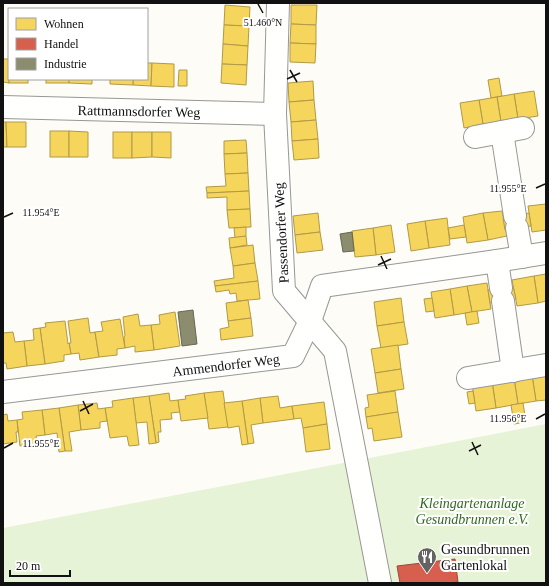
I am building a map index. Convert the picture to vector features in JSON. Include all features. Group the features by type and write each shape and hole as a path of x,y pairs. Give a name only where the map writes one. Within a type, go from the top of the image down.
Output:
{"street":[{"name":"Passendorfer Weg","path":"278,3 275,114 284,292 335,351 380,583"},
{"name":"Rattmannsdorfer Weg","path":"3,107 275,114"},
{"path":"475,137 523,128"},
{"path":"502,132 522,257"},
{"name":"Ammendorfer Weg","path":"3,392 293,356 310,321 322,286 546,253"},
{"path":"497,261 513,371"},
{"path":"468,378 546,365"}],"green space":[{"name":"Kleingartenanlage Gesundbrunnen e.V.","path":"546,424 546,583 3,583 3,528"}],"building: Wohnen":[{"path":"225,5 250,7 249,26 224,25"},
{"path":"291,5 317,5 316,25 291,24"},
{"path":"291,24 316,25 316,44 290,43"},
{"path":"224,25 249,26 248,46 223,44"},
{"path":"290,43 316,44 315,63 290,62"},
{"path":"223,44 248,46 247,65 222,64"},
{"path":"3,59 8,59 9,83 3,82"},
{"path":"148,63 152,63 151,86 133,85 133,80 148,80"},
{"path":"152,63 174,64 174,87 151,86"},
{"path":"222,64 247,65 246,85 221,83"},
{"path":"179,70 187,70 187,86 178,86"},
{"path":"499,78 502,96 491,98 488,80"},
{"path":"9,80 28,80 28,83 9,83"},
{"path":"46,80 69,80 69,83 46,83"},
{"path":"69,80 92,80 92,84 69,83"},
{"path":"110,80 133,80 133,85 110,84"},
{"path":"313,81 314,100 289,102 288,83"},
{"path":"534,91 538,116 518,119 514,94"},
{"path":"514,94 518,119 501,122 497,97"},
{"path":"497,97 501,122 483,124 479,100"},
{"path":"314,100 316,120 291,122 289,102"},
{"path":"479,100 483,124 464,128 460,103"},
{"path":"316,120 318,139 292,141 291,122"},
{"path":"3,122 6,122 7,147 3,147"},
{"path":"6,122 26,122 26,147 7,147"},
{"path":"50,131 69,131 69,157 50,157"},
{"path":"69,131 88,132 88,157 69,157"},
{"path":"113,132 132,132 132,158 113,158"},
{"path":"132,132 152,132 152,157 132,158"},
{"path":"152,132 171,132 171,158 152,157"},
{"path":"318,139 319,158 294,160 292,141"},
{"path":"246,140 247,153 224,154 224,141"},
{"path":"247,153 248,173 225,174 224,154"},
{"path":"248,173 249,191 207,193 206,187 226,186 225,174"},
{"path":"249,191 250,209 227,210 227,197 207,198 207,193"},
{"path":"546,204 546,230 532,232 528,206"},
{"path":"250,209 251,227 229,228 227,210"},
{"path":"502,211 507,236 488,240 483,213"},
{"path":"318,213 320,232 295,235 293,216"},
{"path":"483,213 488,240 467,243 463,217"},
{"path":"529,213 531,226 505,230 503,218"},
{"path":"447,218 450,245 429,248 425,221"},
{"path":"425,221 429,248 411,251 407,224"},
{"path":"391,225 395,252 376,255 373,228"},
{"path":"464,225 466,237 450,239 448,228"},
{"path":"246,227 246,236 235,238 234,228"},
{"path":"373,228 376,255 355,257 352,231"},
{"path":"320,232 323,250 297,253 295,235"},
{"path":"246,236 247,245 230,248 229,238"},
{"path":"253,245 255,263 233,266 230,248"},
{"path":"255,263 258,281 215,286 214,281 234,278 233,266"},
{"path":"546,274 546,301 538,303 534,276"},
{"path":"534,276 538,303 517,306 512,280"},
{"path":"258,281 260,299 237,301 236,293 230,294 229,290 216,292 215,286"},
{"path":"487,283 491,309 472,312 467,286"},
{"path":"467,286 472,312 454,315 450,289"},
{"path":"513,286 516,299 490,303 488,290"},
{"path":"450,289 454,315 435,318 431,292"},
{"path":"401,298 404,322 377,326 374,302"},
{"path":"432,298 434,311 426,312 424,299"},
{"path":"248,300 251,318 228,321 226,303"},
{"path":"477,311 479,323 467,325 465,313"},
{"path":"175,312 180,346 154,350 151,325 160,324 159,315"},
{"path":"138,314 140,326 151,325 154,350 135,352 135,346 125,348 123,317"},
{"path":"88,318 90,333 95,332 99,357 80,360 79,353 71,354 68,321"},
{"path":"251,318 253,336 221,340 220,329 229,327 228,321"},
{"path":"120,319 125,348 117,349 117,355 99,357 95,332 103,331 101,322"},
{"path":"65,321 71,354 64,355 64,361 45,364 40,328 46,327 45,323"},
{"path":"404,322 408,344 381,348 377,326"},
{"path":"40,328 45,364 27,366 24,341 34,340 33,329"},
{"path":"13,332 15,342 24,341 27,366 7,369 6,363 3,363 3,333"},
{"path":"398,345 401,369 375,373 371,349"},
{"path":"401,369 404,389 378,393 375,373"},
{"path":"546,373 546,400 536,401 532,375"},
{"path":"532,375 536,401 518,404 514,378"},
{"path":"514,378 518,404 496,408 492,381"},
{"path":"492,381 496,408 476,411 472,384"},
{"path":"223,391 228,427 209,429 204,393"},
{"path":"395,391 398,412 366,417 365,408 369,407 367,395"},
{"path":"473,391 475,403 469,404 467,392"},
{"path":"169,393 170,401 178,400 180,412 171,413 172,419 160,420 161,432 158,432 159,442 156,443 149,396"},
{"path":"204,393 208,418 181,421 178,400 186,399 185,396"},
{"path":"149,396 156,443 149,444 147,422 136,423 133,398"},
{"path":"278,396 280,408 292,406 294,419 263,423 260,398"},
{"path":"133,398 139,445 129,446 127,436 110,438 105,408 113,407 112,401"},
{"path":"260,398 263,423 251,425 254,443 248,444 242,401"},
{"path":"242,401 248,444 242,445 239,426 228,428 224,403"},
{"path":"324,402 327,424 303,428 301,418 294,419 292,406"},
{"path":"97,403 98,409 105,408 107,421 100,422 100,428 81,430 78,405"},
{"path":"523,403 526,422 514,424 511,405"},
{"path":"78,405 81,430 69,432 72,451 65,451 59,408"},
{"path":"59,408 65,451 59,452 57,433 45,435 42,410"},
{"path":"42,410 45,435 36,436 37,444 20,446 17,420 23,419 22,412"},
{"path":"398,412 402,437 374,441 372,428 368,429 366,417"},
{"path":"7,414 8,421 17,420 17,442 3,444 3,415"},
{"path":"327,424 330,449 306,452 303,428"}],"building: Handel":[{"name":"Gesundbrunnen Gartenlokal","path":"455,559 458,582 400,583 397,566"}],"building: Industrie":[{"path":"352,232 354,251 343,252 340,234"},
{"path":"193,310 197,344 182,346 178,312"}],"place":[{"name":"Gesundbrunnen Gartenlokal","path":"427,574"}]}
